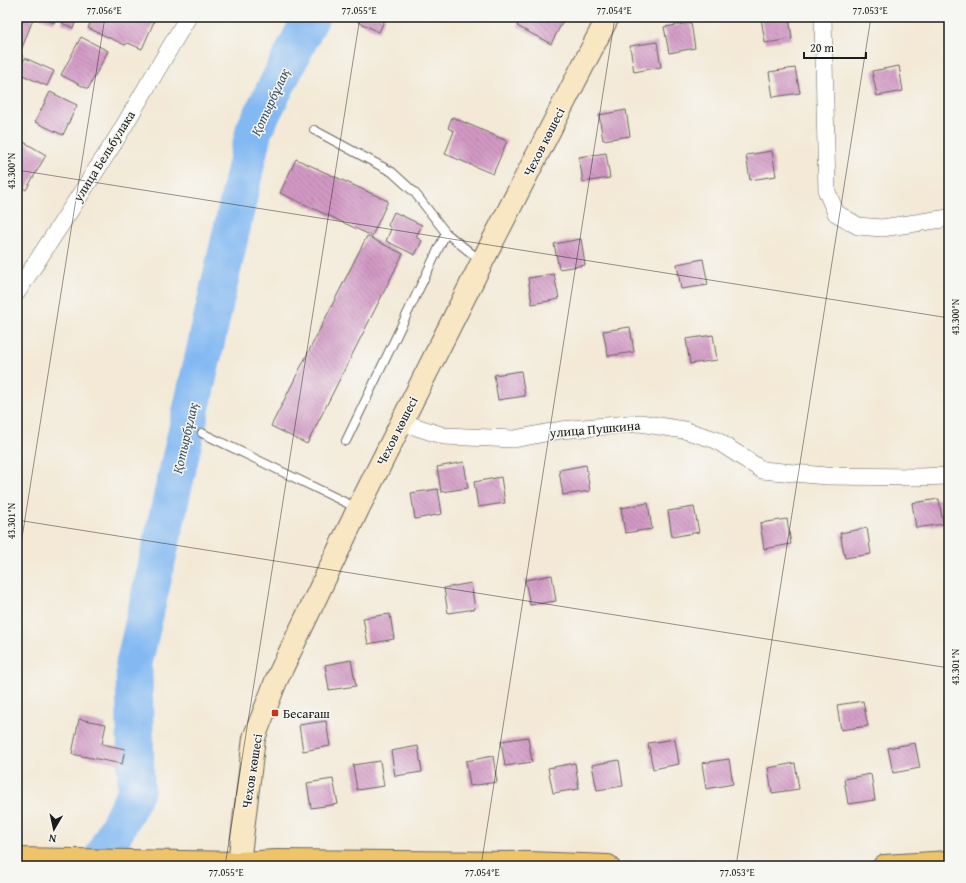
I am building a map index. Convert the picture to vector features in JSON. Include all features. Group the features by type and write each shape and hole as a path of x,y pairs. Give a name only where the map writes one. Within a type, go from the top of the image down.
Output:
{"main road":[{"name":"Чехов көшесі","path":"245,864 254,738 276,681 401,422 608,17"},
{"path":"17,859 47,863 82,860 245,864 276,861 529,863 608,866"},
{"path":"884,866 949,862"}],"street":[{"name":"улица Бельбулака","path":"17,292 115,141 188,17"},
{"path":"824,17 827,192 836,213 858,226 882,228 949,218"},
{"name":"улица Пушкина","path":"401,422 444,436 514,439 561,430 640,423 684,430 716,440 762,470 826,476 949,476"}],"lane":[{"path":"314,130 392,172 415,193 446,233 482,262"},
{"path":"346,441 446,233"},
{"path":"202,432 358,509"}],"building":[{"path":"18,17 28,17 33,19 22,48 17,47"},
{"path":"39,17 56,17 54,23"},
{"path":"64,17 78,17 73,28 62,23"},
{"path":"93,17 156,17 142,49 128,43 125,45 88,28"},
{"path":"360,17 386,17 379,32 358,22"},
{"path":"522,17 565,17 551,44 517,26"},
{"path":"789,17 792,39 765,43 761,18"},
{"path":"691,23 695,48 669,53 664,27"},
{"path":"81,37 108,51 88,89 61,75"},
{"path":"657,42 661,67 634,72 630,46"},
{"path":"17,54 23,56 17,71"},
{"path":"25,58 54,71 47,86 18,73"},
{"path":"899,66 903,91 877,96 872,71"},
{"path":"795,68 800,93 773,97 769,72"},
{"path":"50,92 77,105 63,135 35,122"},
{"path":"626,110 630,136 603,140 599,115"},
{"path":"452,117 507,141 493,174 445,154 454,131 448,128"},
{"path":"17,138 46,155 26,190 17,184"},
{"path":"772,151 776,176 750,180 746,155"},
{"path":"606,153 610,178 583,182 579,157"},
{"path":"296,159 388,201 372,236 280,193"},
{"path":"394,212 422,225 416,237 422,241 415,255 386,241 391,229 388,225"},
{"path":"367,236 403,254 307,444 271,426"},
{"path":"581,239 585,265 559,269 554,244"},
{"path":"703,259 708,285 681,289 677,264"},
{"path":"554,274 559,299 532,304 528,278"},
{"path":"630,327 634,352 608,356 603,331"},
{"path":"713,335 717,360 690,364 686,339"},
{"path":"521,371 525,396 498,400 494,375"},
{"path":"464,462 468,488 441,492 437,467"},
{"path":"586,465 590,491 563,495 559,470"},
{"path":"501,477 505,503 478,507 474,482"},
{"path":"438,489 442,514 415,519 411,493"},
{"path":"939,499 943,524 916,528 912,503"},
{"path":"648,503 652,529 625,533 621,508"},
{"path":"694,507 699,532 672,537 668,511"},
{"path":"787,519 791,544 764,549 760,523"},
{"path":"867,528 871,554 845,558 840,533"},
{"path":"552,575 556,601 530,605 525,580"},
{"path":"471,583 475,609 448,613 444,588"},
{"path":"390,614 394,639 368,644 363,618"},
{"path":"351,660 356,686 329,690 325,665"},
{"path":"863,701 868,726 841,730 837,705"},
{"path":"79,719 106,724 102,744 125,749 122,764 72,754"},
{"path":"326,721 330,746 303,751 299,725"},
{"path":"528,737 532,762 505,766 501,741"},
{"path":"675,739 679,764 653,769 648,743"},
{"path":"915,743 920,768 893,773 888,748"},
{"path":"418,746 422,772 395,776 391,751"},
{"path":"949,751 949,774 948,774 944,752"},
{"path":"493,756 497,782 470,786 466,761"},
{"path":"729,759 733,784 706,789 702,763"},
{"path":"619,760 623,786 597,790 592,765"},
{"path":"380,761 384,786 357,790 353,765"},
{"path":"575,763 579,789 553,793 548,768"},
{"path":"795,763 799,789 772,793 768,768"},
{"path":"871,774 875,800 848,804 844,779"},
{"path":"333,779 338,804 311,808 307,783"}],"waterway":[{"name":"Қотырбұлақ","path":"98,866 136,791 134,664 254,130 311,17"}],"place":[{"name":"Бесағаш","path":"275,713"}]}
